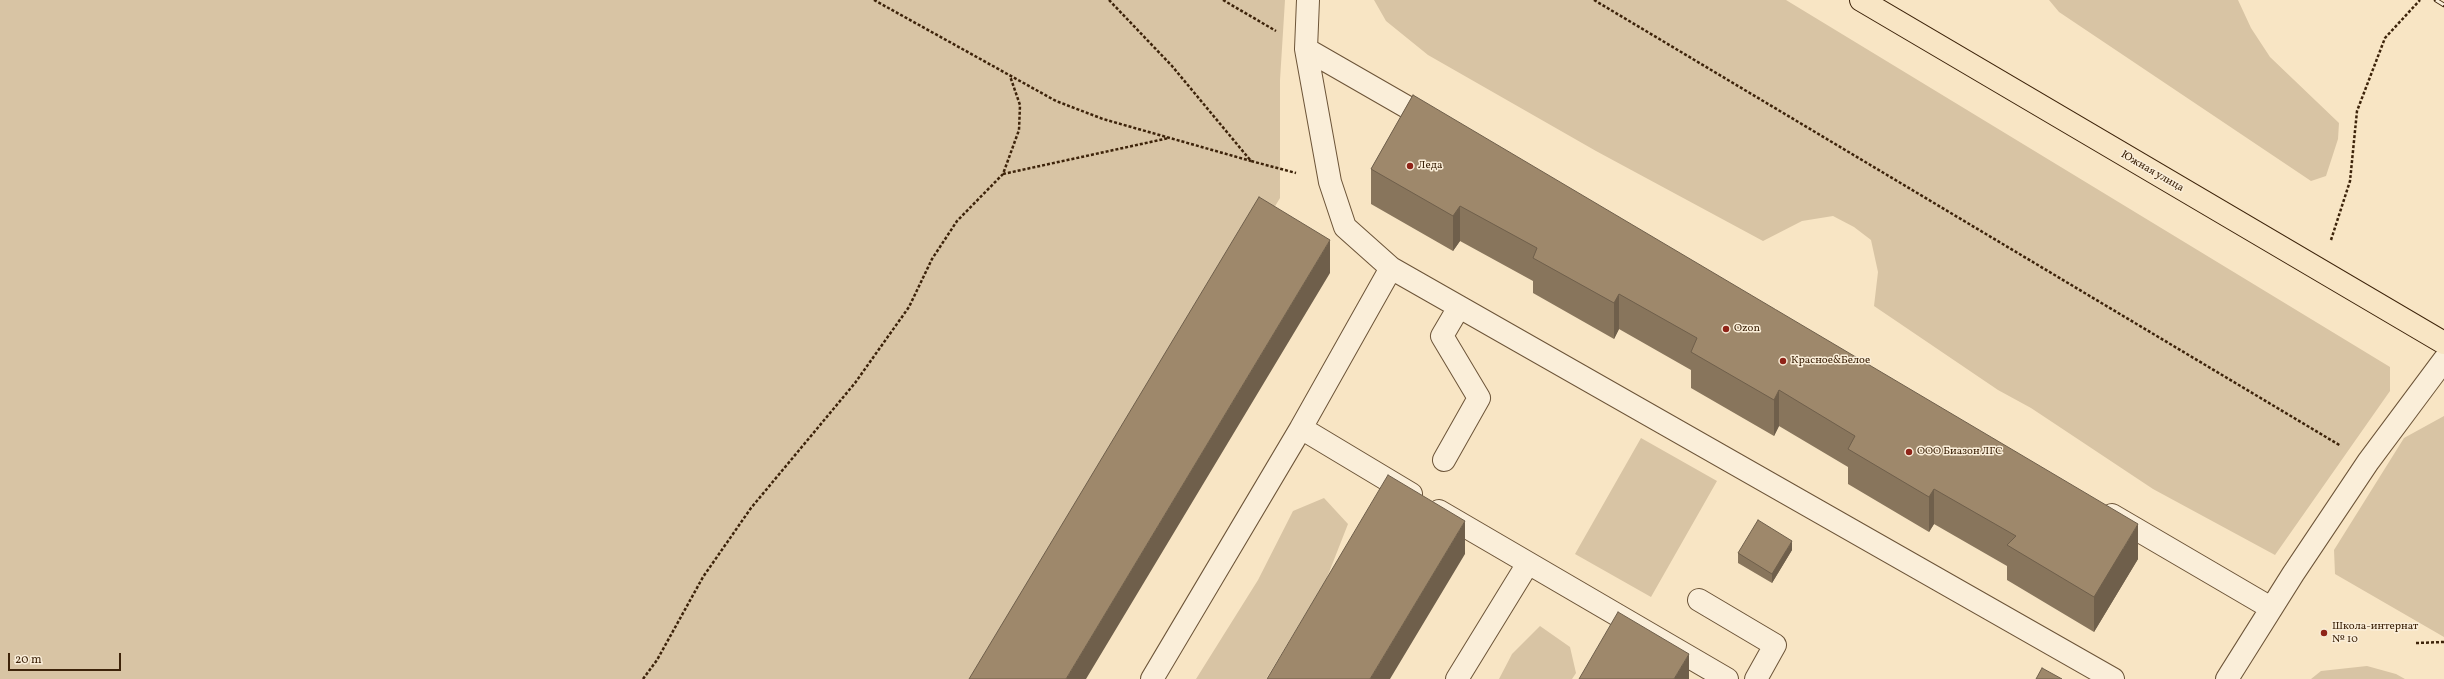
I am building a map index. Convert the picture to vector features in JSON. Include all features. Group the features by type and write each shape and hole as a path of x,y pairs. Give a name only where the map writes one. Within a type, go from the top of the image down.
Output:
{"main road":[{"name":"Южная улица","path":"1861,0 2444,343"}],"lane":[{"path":"1308,0 1306,49 1330,182 1345,227 1391,268 2112,679"},
{"path":"1306,49 1451,133"},
{"path":"1152,679 1301,428 1391,268"},
{"path":"1444,460 1479,398 1442,336 1459,307"},
{"path":"2227,679 2368,462 2444,360"},
{"path":"1301,428 1528,565 1726,679"},
{"path":"2092,504 2272,608"},
{"path":"1457,679 1528,565"},
{"path":"1699,600 1775,646 1756,679"}],"path":[{"path":"874,0 1056,102 1103,119 1330,182"},
{"path":"1108,0 1172,66 1251,161"},
{"path":"1223,0 1306,49"},
{"path":"1594,0 2368,462"},
{"path":"2321,271 2350,181 2357,110 2386,38 2420,0"},
{"path":"643,679 657,660 703,577 751,508 864,370 909,307 932,259 957,221 1003,174 1019,130 1020,105 1010,76"},
{"path":"1003,174 1169,138"},
{"path":"2416,643 2444,642"}],"shaded area":[{"path":"0,0 1285,0 1280,80 1280,198 989,679 0,679"},
{"path":"1374,0 1786,0 2390,367 2390,391 2275,555 2153,489 2031,408 1998,390 1874,306 1878,272 1871,240 1854,227 1833,216 1802,221 1763,241 1596,151 1428,55 1386,21"},
{"path":"2049,0 2238,0 2251,28 2270,57 2339,123 2338,139 2326,176 2311,181 2059,12"},
{"path":"2444,416 2444,637 2335,574 2334,550 2404,438"},
{"path":"1641,438 1717,481 1651,597 1575,554"},
{"path":"1324,498 1348,524 1326,580 1266,679 1196,679 1258,580 1293,511"},
{"path":"1540,626 1570,647 1576,673 1572,679 1499,679 1512,654"},
{"path":"2367,666 2396,674 2405,679 2311,679 2321,671"}],"building":[{"path":"1413,95 2138,524 2094,597 2007,545 2016,536 1934,489 1929,497 1848,449 1855,436 1779,390 1774,400 1691,352 1697,338 1619,294 1614,303 1533,258 1537,248 1460,206 1453,216 1371,169"},
{"path":"1259,197 1330,240 1066,679 969,679"},
{"path":"1388,475 1465,521 1370,679 1267,679"},
{"path":"1758,520 1792,541 1772,574 1738,553"},
{"path":"1618,612 1689,654 1674,679 1579,679"},
{"path":"2042,668 2062,679 2036,679"}],"railway":[{"path":"2436,0 2444,5"}],"place":[{"name":"Леда","path":"1410,166"},
{"name":"Ozon","path":"1726,329"},
{"name":"Красное&Белое","path":"1783,361"},
{"name":"ООО Биазон ЛГС","path":"1909,452"},
{"name":"Школа-интернат № 10","path":"2324,633"}]}
